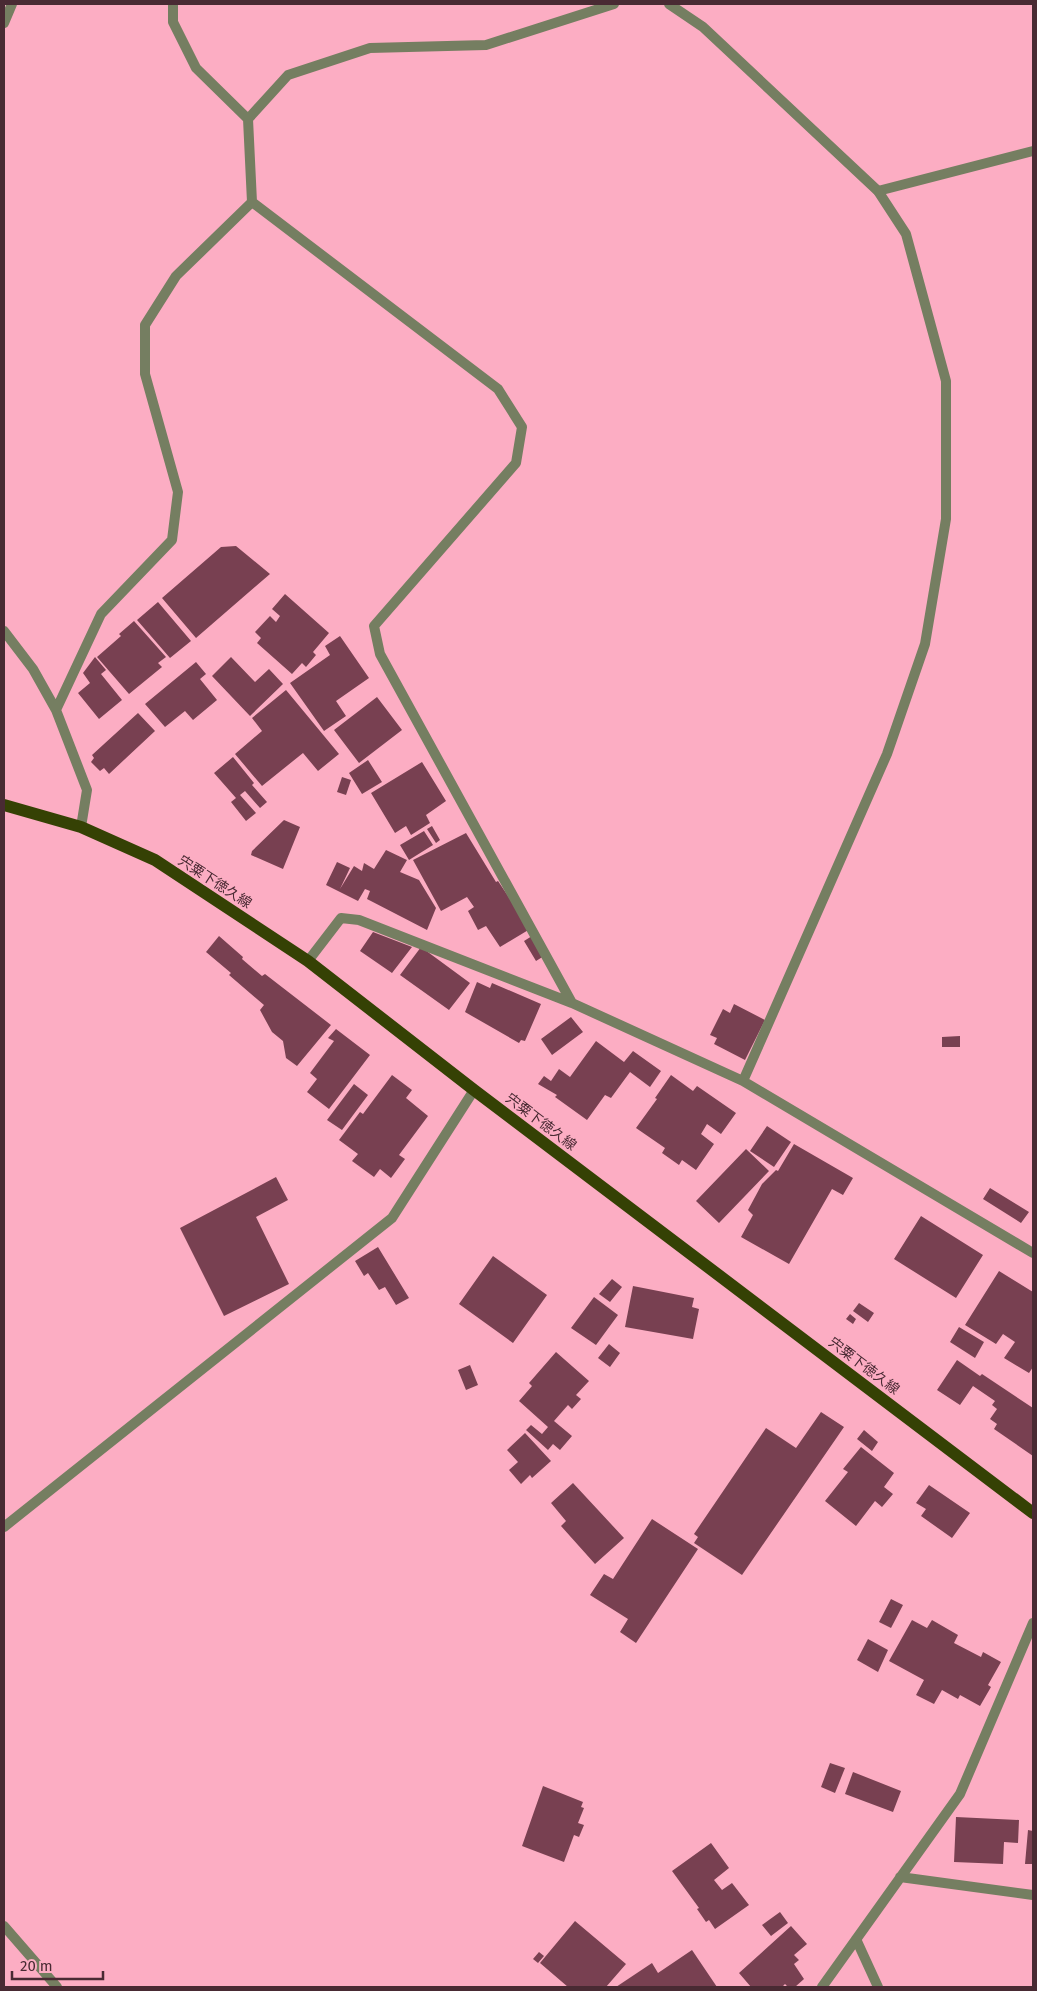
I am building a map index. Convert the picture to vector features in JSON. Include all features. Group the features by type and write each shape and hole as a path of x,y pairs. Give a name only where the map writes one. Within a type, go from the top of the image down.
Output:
{"main road":[{"name":"宍粟下徳久線","path":"4,805 81,827 155,860 308,961 474,1090 1033,1513"}],"street":[{"path":"4,23 12,4"},
{"path":"56,710 101,614 172,540 178,492 144,374 144,325 176,276 252,202 248,119 196,68 173,22 173,4"},
{"path":"248,119 288,75 370,48 486,45 614,4"},
{"path":"668,4 703,27 878,191 906,234 946,381 946,519 925,644 887,754 743,1081"},
{"path":"878,191 1033,151"},
{"path":"252,202 498,389 522,427 516,463 374,626 380,654 572,1003"},
{"path":"4,631 33,669 56,710 87,790 81,827"},
{"path":"308,961 341,918 359,920 572,1003 743,1081 1033,1253"},
{"path":"4,1528 392,1218 474,1090"},
{"path":"822,1987 960,1794 1033,1623"},
{"path":"900,1877 1033,1895"},
{"path":"4,1926 57,1987"},
{"path":"856,1939 878,1987"}],"building":[{"path":"236,546 270,574 196,638 162,598 221,547"},
{"path":"285,594 329,633 313,652 316,655 306,667 302,663 292,674 257,643 261,638 255,632 270,616 276,622 280,616 272,609"},
{"path":"158,602 191,641 170,658 137,620"},
{"path":"134,621 166,657 158,663 162,667 129,694 97,657 121,636 119,634"},
{"path":"340,636 369,678 336,701 346,716 324,731 290,683 330,655 325,646"},
{"path":"95,657 106,670 101,674 122,700 99,719 78,693 90,683 83,673"},
{"path":"231,657 255,682 269,669 283,684 250,716 212,676"},
{"path":"196,662 206,674 200,679 217,700 193,720 185,711 165,727 145,704"},
{"path":"286,690 339,754 318,771 303,753 262,786 235,754 262,731 252,718"},
{"path":"377,697 402,730 359,763 334,730"},
{"path":"138,713 155,731 109,774 104,768 100,771 91,762 94,758 92,755"},
{"path":"233,757 254,783 252,785 267,802 260,808 245,791 240,795 256,813 246,821 231,802 236,798 214,773"},
{"path":"368,760 382,782 362,794 349,773"},
{"path":"422,762 446,801 426,815 430,823 411,835 406,826 395,833 371,793"},
{"path":"342,777 351,780 346,795 337,792"},
{"path":"284,820 300,827 283,869 251,855 252,851"},
{"path":"432,826 440,840 436,843 427,829"},
{"path":"424,831 433,845 409,860 400,845"},
{"path":"466,833 496,882 498,881 530,929 500,947 486,926 478,930 468,911 474,907 467,897 441,911 413,860"},
{"path":"386,850 407,860 400,872 419,880 436,908 427,930 367,899 370,891 365,889 358,901 326,885 337,862 350,868 340,889 354,866 362,871 364,863 374,869"},
{"path":"373,932 412,947 392,973 360,951"},
{"path":"219,936 262,976 265,974 331,1025 297,1066 286,1058 283,1041 272,1032 260,1010 264,1005 206,952"},
{"path":"532,936 544,956 536,961 524,941"},
{"path":"421,947 470,983 449,1010 400,975"},
{"path":"477,982 490,988 492,983 541,1004 525,1041 521,1040 519,1043 465,1012"},
{"path":"734,1004 765,1020 745,1060 714,1044 717,1038 710,1035 723,1009 730,1013"},
{"path":"571,1017 583,1032 552,1055 541,1039"},
{"path":"336,1029 370,1055 329,1109 307,1092 317,1079 310,1073 334,1041 328,1038"},
{"path":"960,1036 960,1047 942,1047 942,1037"},
{"path":"596,1041 624,1062 633,1051 661,1071 650,1087 630,1072 611,1098 605,1095 587,1120 555,1097 557,1095 538,1084 544,1076 551,1081 559,1069 570,1077"},
{"path":"392,1075 412,1090 406,1098 428,1116 399,1155 405,1159 391,1178 380,1169 374,1177 352,1161 358,1154 339,1140 360,1112 363,1114"},
{"path":"671,1075 693,1091 697,1086 736,1113 721,1134 707,1124 701,1134 714,1144 696,1170 682,1160 679,1165 662,1153 665,1148 636,1128 657,1099 655,1098"},
{"path":"354,1084 368,1095 342,1130 327,1120"},
{"path":"767,1126 791,1142 774,1167 750,1151"},
{"path":"794,1144 853,1178 843,1195 832,1189 789,1264 741,1237 753,1215 748,1210 762,1184 776,1170 778,1171"},
{"path":"746,1149 769,1171 719,1223 696,1201"},
{"path":"276,1177 288,1200 256,1217 289,1284 224,1316 180,1228"},
{"path":"990,1188 1029,1212 1021,1223 983,1199"},
{"path":"921,1216 983,1255 956,1298 894,1259"},
{"path":"378,1247 409,1298 396,1305 385,1287 379,1290 368,1273 364,1276 355,1261"},
{"path":"493,1256 547,1295 513,1343 459,1304"},
{"path":"999,1271 1033,1292 1033,1367 1029,1373 1004,1358 1015,1342 1003,1334 996,1344 965,1325"},
{"path":"612,1279 622,1287 610,1302 599,1294"},
{"path":"633,1286 694,1298 692,1307 699,1309 693,1339 625,1327"},
{"path":"594,1297 618,1315 596,1345 571,1328"},
{"path":"859,1303 874,1313 868,1322 853,1311"},
{"path":"850,1314 856,1319 853,1324 846,1319"},
{"path":"959,1327 984,1342 975,1358 950,1342"},
{"path":"609,1344 620,1353 610,1367 598,1358"},
{"path":"556,1352 589,1381 576,1395 581,1399 572,1409 568,1405 554,1421 572,1436 560,1450 553,1444 548,1450 526,1430 531,1425 542,1434 548,1427 519,1401 532,1386 529,1383"},
{"path":"957,1360 980,1376 982,1374 1033,1408 1033,1456 994,1429 997,1424 990,1419 997,1409 992,1405 995,1401 973,1386 960,1405 937,1390"},
{"path":"470,1365 478,1385 466,1390 458,1370"},
{"path":"821,1412 844,1427 742,1575 694,1543 698,1537 694,1534 766,1428 796,1448"},
{"path":"864,1430 878,1442 872,1451 857,1439"},
{"path":"525,1433 551,1461 532,1478 530,1475 521,1484 509,1470 518,1462 507,1450"},
{"path":"861,1447 894,1473 884,1487 893,1494 882,1507 875,1501 856,1526 825,1501 848,1472 843,1469"},
{"path":"573,1483 624,1538 595,1564 561,1526 566,1521 551,1503"},
{"path":"929,1485 970,1513 952,1538 921,1516 926,1509 916,1503"},
{"path":"652,1519 698,1549 636,1643 620,1632 628,1619 590,1595 604,1574 613,1579"},
{"path":"891,1599 903,1605 891,1628 879,1622"},
{"path":"912,1620 927,1628 932,1620 958,1635 954,1643 981,1657 983,1652 1001,1662 988,1685 991,1687 980,1706 960,1695 958,1699 942,1690 934,1704 916,1695 924,1680 889,1661"},
{"path":"868,1639 888,1650 878,1672 857,1660"},
{"path":"830,1763 845,1768 835,1793 821,1787"},
{"path":"853,1772 901,1791 893,1812 845,1794"},
{"path":"543,1786 583,1802 581,1807 584,1808 578,1823 584,1825 579,1837 574,1835 564,1862 522,1846"},
{"path":"956,1817 1019,1820 1018,1843 1004,1842 1003,1864 954,1862"},
{"path":"1028,1830 1033,1831 1033,1864 1025,1864"},
{"path":"711,1843 729,1868 714,1880 722,1890 732,1883 749,1905 715,1929 709,1920 706,1922 697,1909 699,1908 672,1871"},
{"path":"780,1912 788,1923 771,1936 762,1925"},
{"path":"575,1921 626,1964 606,1987 568,1987 540,1963"},
{"path":"791,1926 807,1944 794,1955 799,1960 794,1964 804,1979 795,1987 788,1987 785,1984 782,1987 751,1987 739,1973"},
{"path":"692,1950 717,1987 616,1987 652,1963 658,1973"},
{"path":"539,1952 544,1956 538,1963 533,1959"}]}
